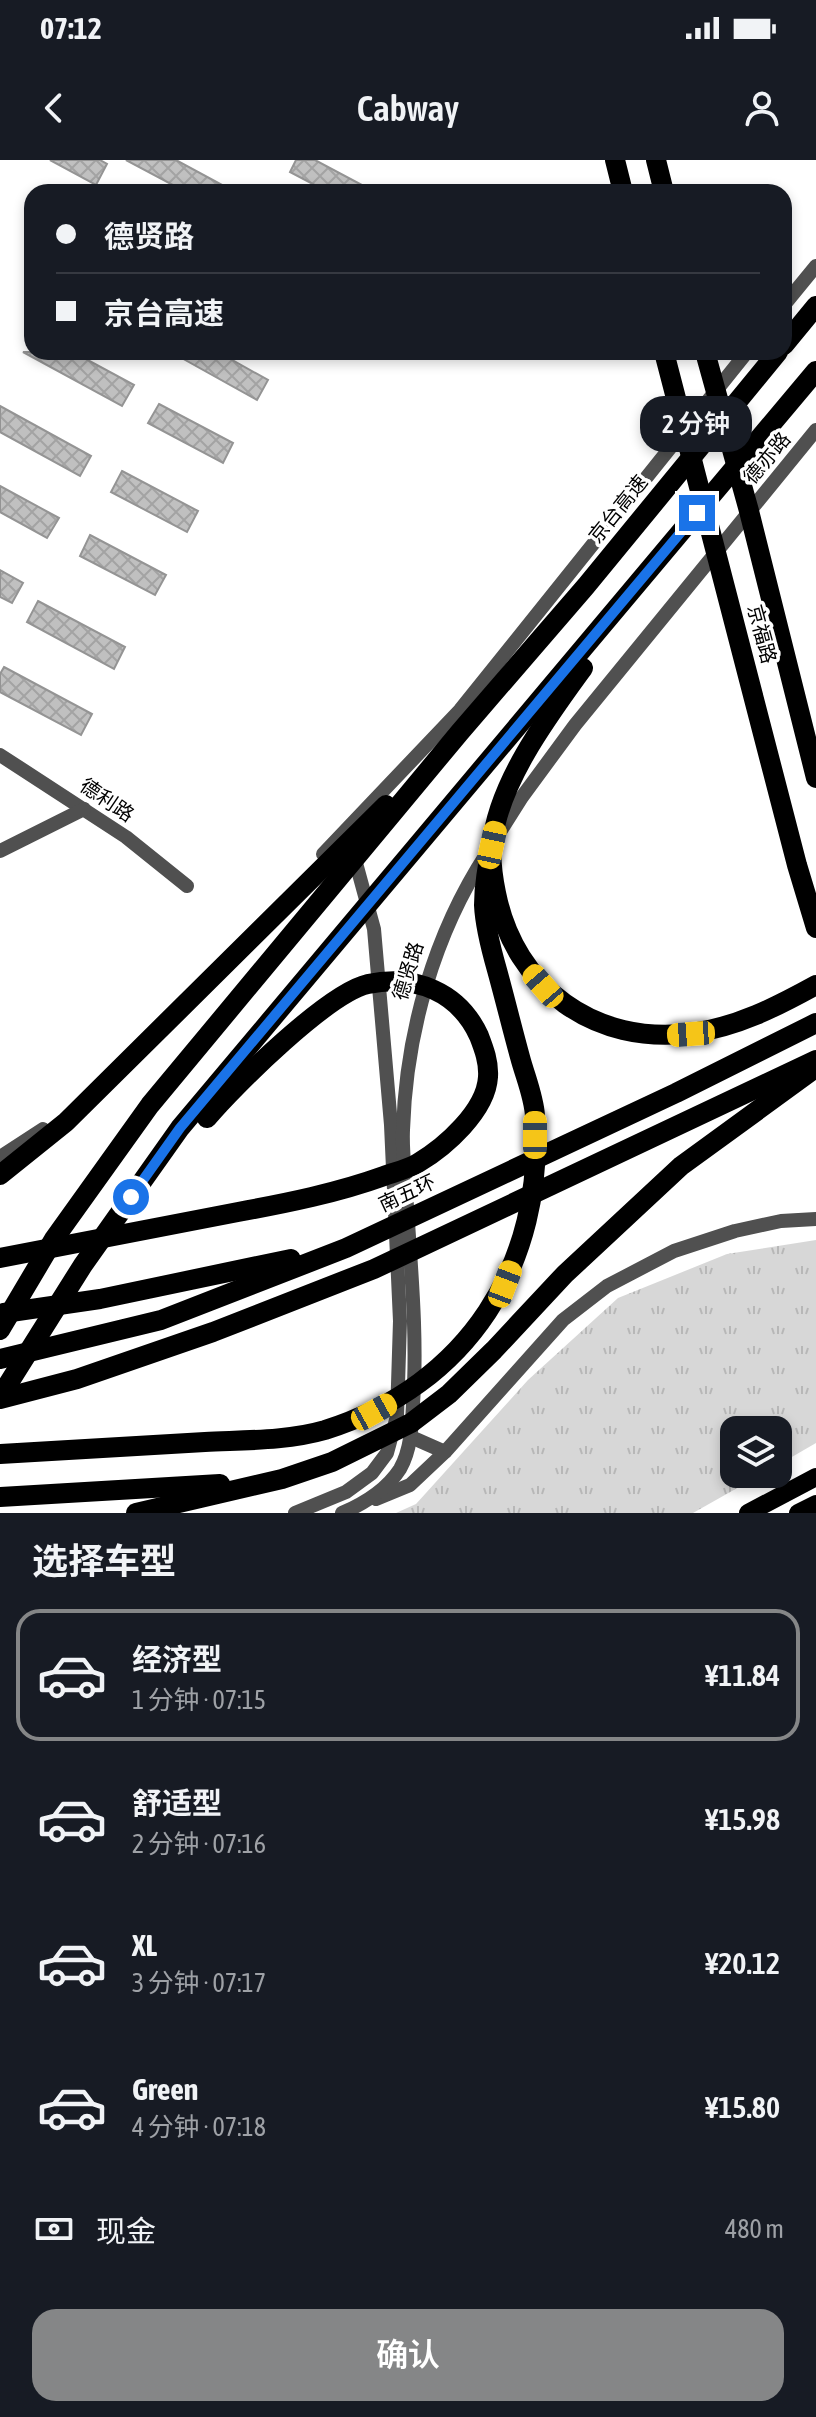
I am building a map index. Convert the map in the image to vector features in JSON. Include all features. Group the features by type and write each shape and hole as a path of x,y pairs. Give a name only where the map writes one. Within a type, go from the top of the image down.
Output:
{"highway":[{"path":"615,160 621,184"},
{"path":"656,160 662,184"},
{"path":"792,335 816,306"},
{"name":"京福路","path":"666,360 816,928"},
{"name":"京福路","path":"707,360 749,511 816,778"},
{"name":"京台高速","path":"460,732 586,586 771,360"},
{"path":"0,1398 83,1265 180,1128 816,371"},
{"path":"0,1454 270,1439 323,1431 374,1412 410,1391 445,1363 478,1326 505,1284 524,1235 535,1179 535,1113 489,938 485,893 500,807 534,735 678,536"},
{"path":"0,1175 66,1122 460,732"},
{"path":"0,1330 54,1239 150,1105 460,732"},
{"path":"492,845 493,880 499,908 508,935 522,961 543,986 586,1017 610,1028 663,1035 691,1034 726,1027 766,1012 816,985"},
{"path":"0,1258 287,1203 356,1186 415,1165 447,1145 480,1101 488,1078 486,1052 465,1011 450,998 414,983 367,984 343,994 223,1099 83,1265"},
{"name":"南五环","path":"0,1359 161,1320 346,1248 676,1093 816,1023"},
{"path":"0,1398 77,1379 213,1332 374,1269 816,1060"},
{"path":"136,1513 274,1481 332,1462 411,1423 449,1394 565,1274 681,1166 816,1068"},
{"path":"0,1314 100,1299 346,1248"},
{"path":"0,1497 274,1481"}],"main road":[{"path":"748,1513 816,1477"},
{"path":"798,1513 816,1504"}],"street":[{"path":"792,295 816,266"},
{"path":"0,1157 31,1138 77,1102 217,965 460,710 741,360"},
{"name":"德亦路","path":"749,511 816,430"},
{"name":"德贤路","path":"342,1513 381,1489 400,1469 411,1437 415,1373 403,1131 416,1028 432,967 473,874 522,797 575,725 749,511"},
{"name":"德利路","path":"0,755 126,837 187,886"},
{"path":"0,851 84,809"},
{"name":"德贤路","path":"295,1513 346,1492 372,1473 387,1453 397,1416 400,1321 391,1125 374,929 347,829"},
{"path":"357,1506 410,1485 445,1452 563,1320 607,1286 674,1251 735,1231 781,1221 816,1219"},
{"path":"411,1437 445,1452"}],"green space":[{"path":"816,1240 816,1443 792,1457 792,1416 720,1416 720,1488 737,1488 693,1513 396,1513 416,1504 528,1380 618,1298 727,1254"}],"building":[{"path":"50,160 100,160 107,164 94,184"},
{"path":"126,160 176,160 220,184 171,184"},
{"path":"296,160 315,160 360,184 313,184 290,172"},
{"path":"38,360 88,360 134,385 122,406"},
{"path":"185,360 232,360 268,380 257,400"},
{"path":"159,404 233,443 223,463 148,423"},
{"path":"0,406 91,456 80,476 0,432"},
{"path":"122,471 198,511 187,532 111,492"},
{"path":"0,486 59,518 47,538 0,512"},
{"path":"90,535 166,575 155,595 80,556"},
{"path":"0,570 23,583 12,603 0,597"},
{"path":"38,601 125,647 114,669 27,622"},
{"path":"4,667 92,714 81,735 0,692 0,674"}],"route":[{"path":"131,1197 180,1128 697,513"}]}
